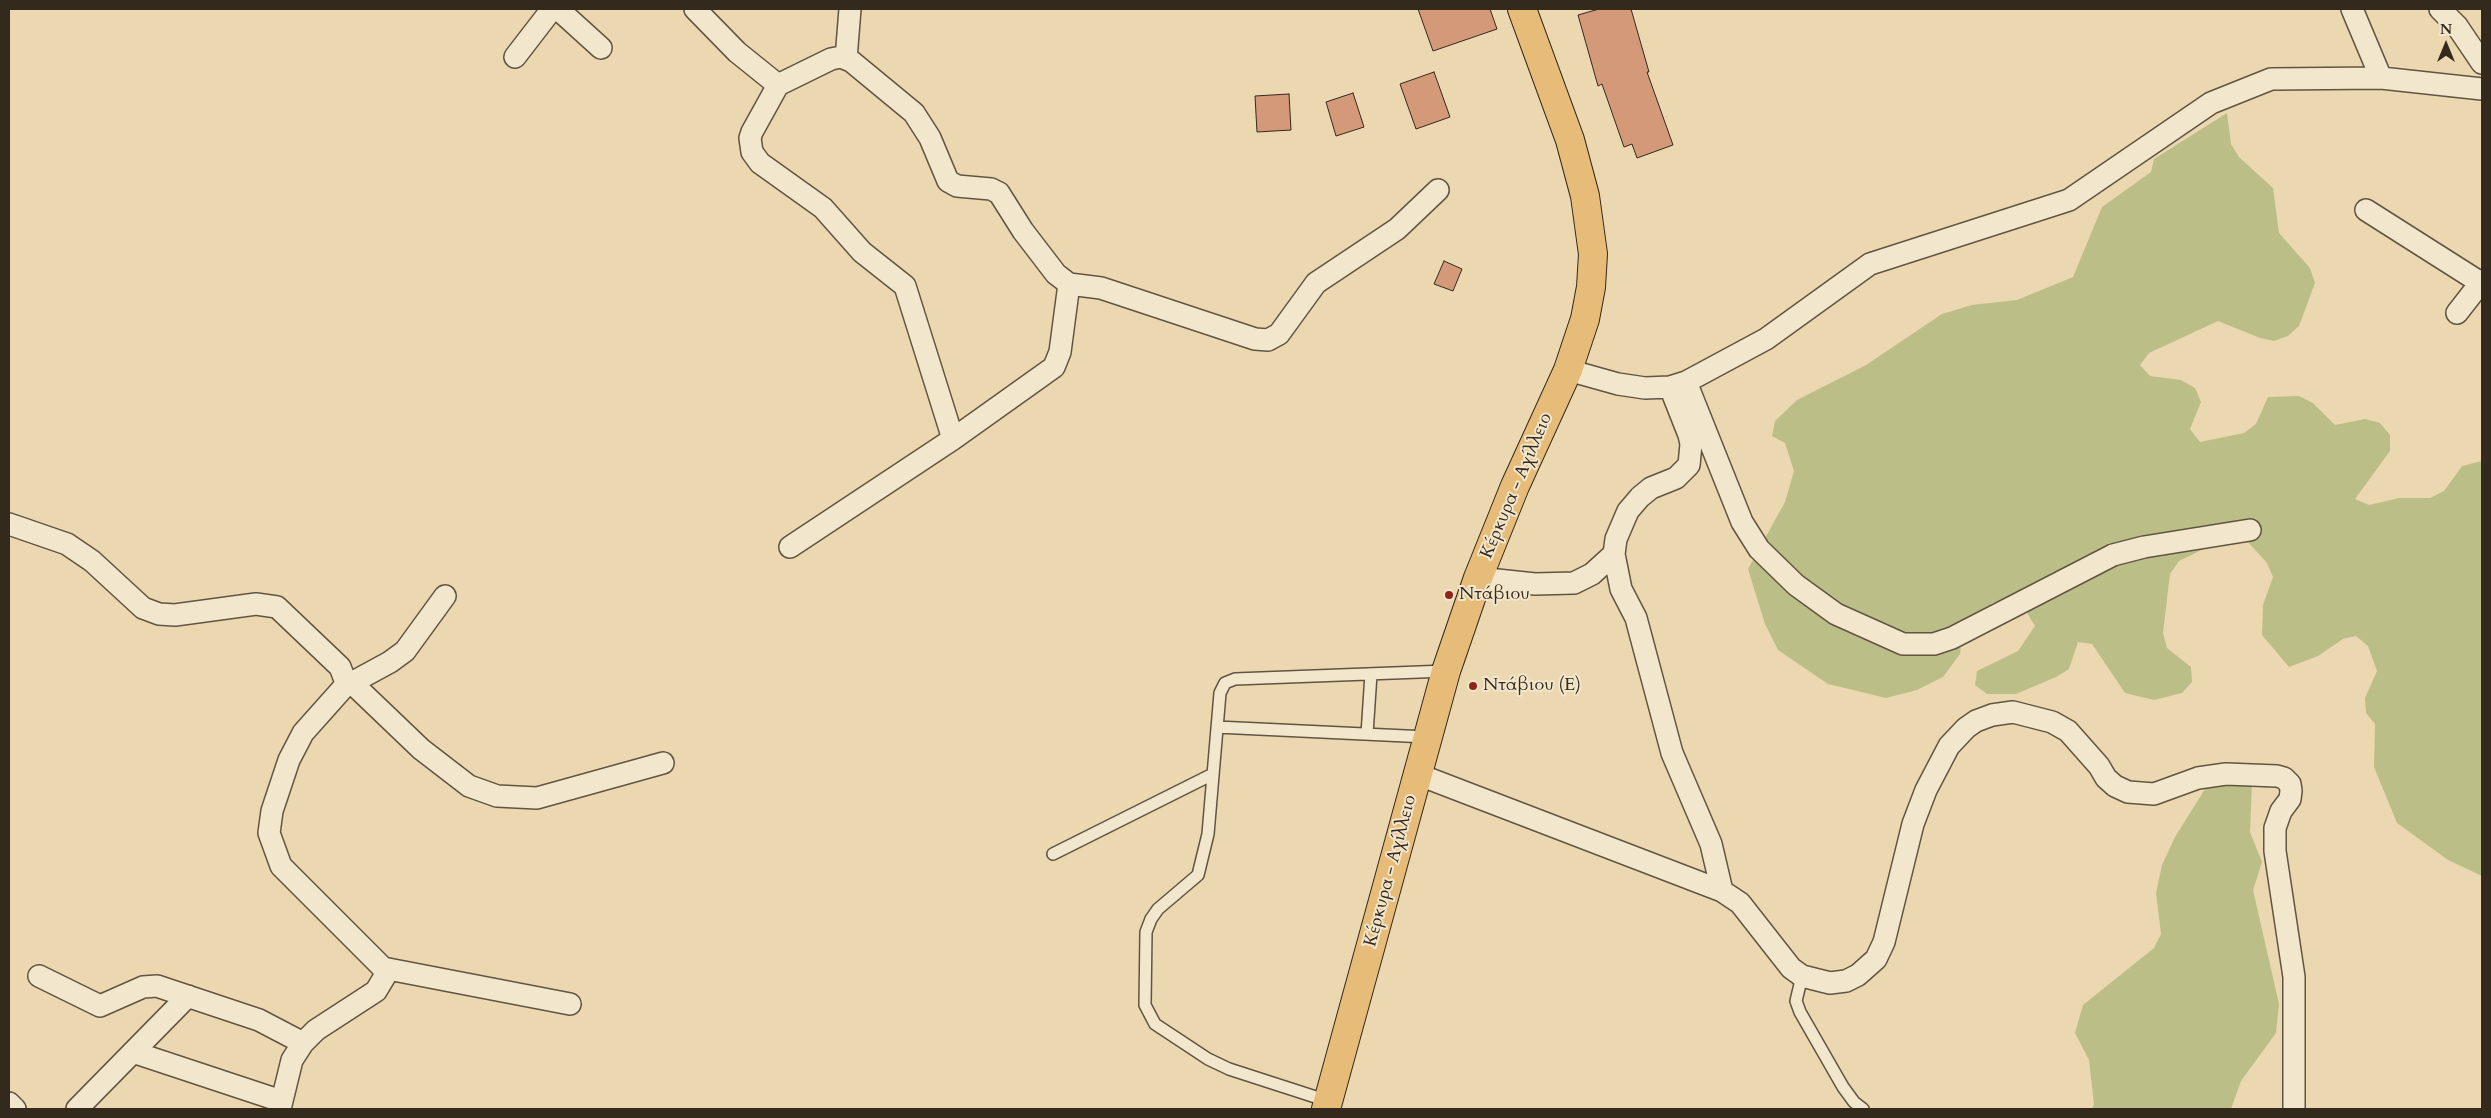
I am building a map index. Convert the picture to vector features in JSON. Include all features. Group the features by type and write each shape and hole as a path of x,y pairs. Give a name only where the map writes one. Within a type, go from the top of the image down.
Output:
{"main road":[{"name":"Κέρκυρα - Αχίλλειο","path":"1327,1105 1446,671 1478,578 1515,486 1568,370 1585,319 1591,287 1593,254 1590,223 1570,140 1522,9"}],"street":[{"path":"515,57 552,9"},
{"path":"558,9 601,48"},
{"path":"694,9 737,52 778,85"},
{"path":"846,59 850,9"},
{"path":"2352,9 2381,78"},
{"path":"2440,9 2457,26 2482,63"},
{"path":"953,438 905,286 862,252 823,208 760,163 752,152 750,146 752,132 778,85 831,59 846,59 896,96 914,113 930,138 948,180 957,186 991,189 999,194 1023,232 1056,274 1069,284 1101,288 1255,339 1268,340 1274,338 1284,329 1316,283 1397,229 1438,190"},
{"path":"1568,370 1618,384 1645,388 1678,385 1766,339 1870,264 2069,200 2211,103 2271,79 2381,78 2482,89"},
{"path":"2366,210 2481,282 2457,313"},
{"path":"790,547 953,438 1054,367 1060,352 1069,284"},
{"path":"1678,385 1742,522 1759,549 1796,585 1836,614 1902,644 1934,644 1952,638 2113,555 2144,547 2250,530"},
{"path":"1678,385 1691,444 1689,465 1676,478 1651,488 1628,511 1616,539 1614,554 1622,589 1636,618 1672,753 1711,844 1722,891"},
{"path":"9,524 67,544 92,561 143,608 159,614 175,615 256,604 277,607 340,667 348,685 421,749 469,786 497,796 537,798 664,763"},
{"path":"1478,578 1535,584 1574,583 1592,574 1614,554"},
{"path":"134,1052 280,1105 292,1060 303,1043 316,1030 376,991 385,976 383,968 281,866 269,833 272,811 289,760 303,733 348,685 390,662 405,651 445,596"},
{"path":"1417,774 1722,891 1740,903 1791,968 1802,976 1830,983 1846,981 1858,976 1876,959 1884,942 1913,824 1926,790 1949,746 1966,728 1976,721 1992,715 2013,712 2052,722 2068,731 2099,766 2106,778 2115,786 2128,792 2154,794 2198,778 2226,774 2277,776 2284,778 2290,784 2292,791 2290,799 2281,811 2275,828 2275,851 2294,977 2294,1109"},
{"path":"383,968 570,1004"},
{"path":"39,976 100,1006 150,985 259,1020 303,1043"},
{"path":"77,1109 188,996"},
{"path":"9,1103 15,1109"}],"lane":[{"path":"1327,1105 1229,1069 1208,1059 1155,1024 1145,1005 1146,932 1151,919 1158,909 1198,875 1208,834 1220,693 1225,683 1230,680 1446,671"},
{"path":"1367,734 1372,674"},
{"path":"1217,727 1427,737"},
{"path":"1054,854 1213,774"},
{"path":"1802,976 1796,1001 1800,1012 1843,1087 1854,1102 1863,1109"}],"green space":[{"path":"2227,113 2231,144 2239,157 2273,188 2279,233 2310,268 2315,283 2299,326 2288,336 2274,341 2260,338 2218,321 2149,353 2140,365 2150,376 2181,380 2195,388 2201,402 2190,429 2200,442 2244,433 2256,424 2268,397 2299,396 2313,403 2335,425 2365,419 2380,423 2390,435 2390,451 2355,499 2369,505 2399,498 2430,498 2444,491 2462,466 2482,461 2482,876 2448,860 2397,823 2374,767 2375,724 2366,713 2365,698 2377,671 2368,646 2356,636 2343,639 2318,656 2289,667 2262,635 2263,605 2273,577 2267,563 2247,541 2218,542 2179,561 2170,574 2163,633 2167,648 2191,667 2192,682 2182,693 2154,700 2125,693 2092,644 2078,642 2069,669 2056,677 2016,694 1987,694 1975,685 1977,671 2018,651 2035,626 2020,601 2006,598 1992,603 1962,638 1960,654 1943,677 1917,690 1886,698 1828,684 1778,650 1765,624 1748,569 1785,502 1794,471 1785,443 1772,436 1775,421 1797,400 1866,365 1942,314 1972,305 2017,300 2073,277 2102,207 2151,172 2154,159"},
{"path":"2228,782 2252,784 2250,832 2262,862 2253,890 2279,1004 2276,1033 2241,1081 2231,1109 2092,1109 2094,1104 2089,1060 2075,1033 2083,1005 2154,948 2161,934 2156,893 2162,865 2175,837 2205,789"}],"building":[{"path":"1418,9 1490,9 1497,29 1433,51"},
{"path":"1599,9 1631,9 1649,72 1647,72 1673,145 1637,158 1632,144 1624,147 1602,84 1598,86 1578,15"},
{"path":"1434,72 1450,117 1416,129 1400,84"},
{"path":"1353,93 1364,127 1336,136 1326,102"},
{"path":"1289,94 1291,130 1257,132 1255,96"},
{"path":"1444,261 1462,269 1453,291 1434,284"}],"place":[{"name":"Ντάβιου","path":"1449,595"},
{"name":"Ντάβιου (E)","path":"1473,686"}]}
